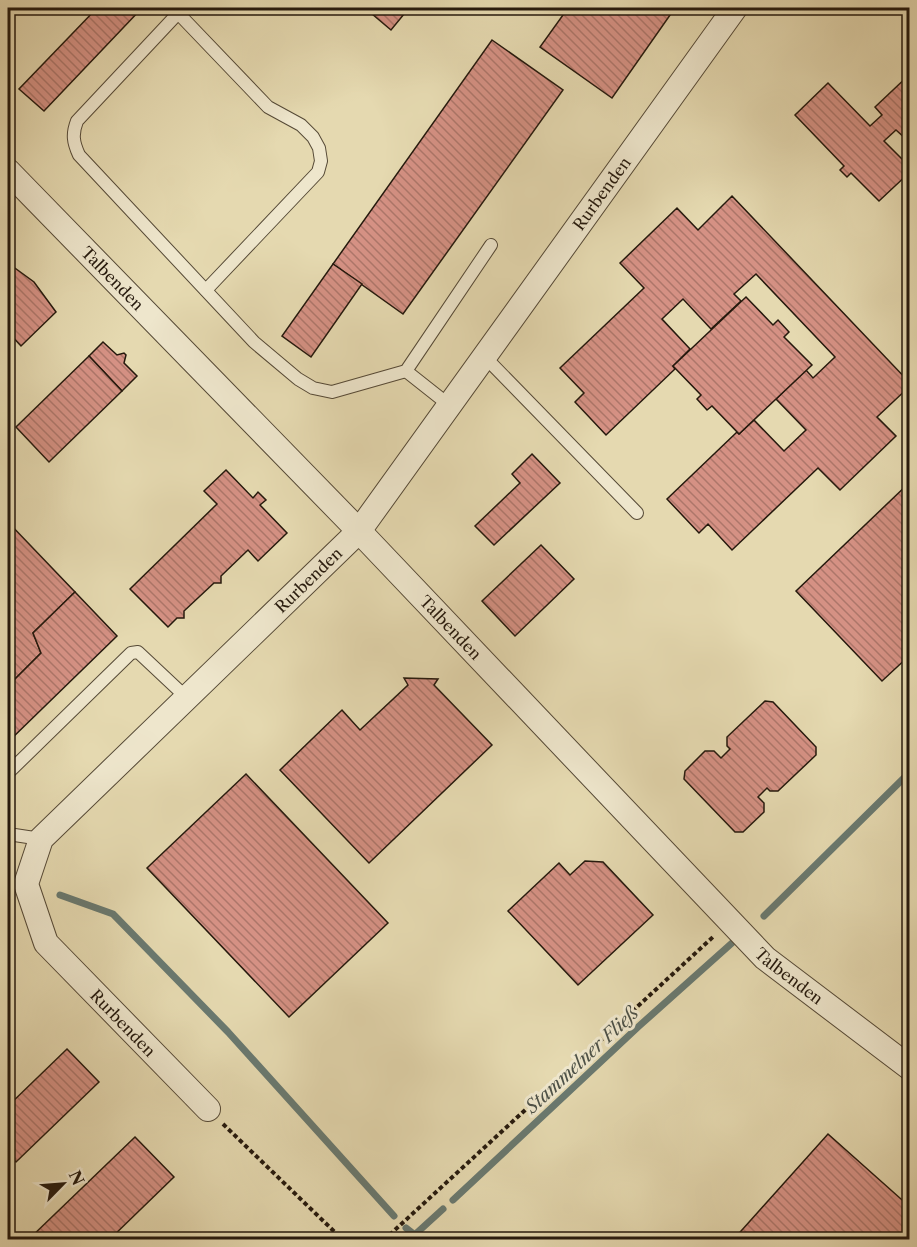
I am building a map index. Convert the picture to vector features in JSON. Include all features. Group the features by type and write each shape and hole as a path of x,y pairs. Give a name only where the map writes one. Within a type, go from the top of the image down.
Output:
{"street":[{"name":"Rurbenden","path":"208,1109 46,943 26,884 41,840 359,531 735,8"},
{"name":"Talbenden","path":"8,171 359,531 765,958 909,1068"}],"lane":[{"path":"206,290 318,172 321,160 319,148 313,137 301,125 268,107 180,10 77,121 73,132 74,144 79,155 254,342 298,380 313,388 332,392 406,371 491,245"},
{"path":"484,356 637,513"},
{"path":"406,371 449,405"},
{"path":"8,773 131,653 138,652 187,698"},
{"path":"8,834 41,840"}],"path":[{"path":"384,1239 730,921"},
{"path":"208,1109 343,1239"}],"building":[{"path":"97,8 142,8 44,111 19,89"},
{"path":"365,8 409,8 391,30"},
{"path":"568,8 675,8 612,98 540,47"},
{"path":"492,40 563,90 403,314 333,264"},
{"path":"910,74 910,136 906,139 896,130 884,141 910,167 910,172 879,201 851,173 847,177 840,170 844,166 795,115 828,83 870,126 882,115 875,107"},
{"path":"732,196 910,383 910,386 877,417 896,436 840,490 818,468 732,550 708,524 699,533 667,499 737,432 739,434 754,420 784,451 806,430 776,399 806,370 813,378 835,357 756,274 734,294 741,301 711,329 683,299 662,319 690,349 673,366 675,369 606,435 575,402 584,393 560,368 644,288 620,263 677,208 698,230"},
{"path":"8,263 34,282 56,312 21,346 8,332"},
{"path":"333,264 362,284 311,357 282,336"},
{"path":"746,297 773,325 778,320 789,332 784,337 812,365 739,434 712,406 707,410 697,399 701,395 673,366"},
{"path":"103,342 117,355 124,353 126,355 124,363 137,376 122,391 89,356"},
{"path":"89,356 122,391 49,462 16,427"},
{"path":"532,454 560,483 494,545 475,526 520,483 512,474"},
{"path":"226,470 253,498 258,492 266,500 260,505 287,533 258,561 248,550 221,576 221,583 214,583 184,611 184,618 177,618 168,627 130,589 217,504 204,491"},
{"path":"910,482 910,655 882,681 796,591"},
{"path":"8,522 75,592 33,633 41,653 8,686"},
{"path":"541,545 574,579 515,636 482,601"},
{"path":"75,592 117,636 8,742 8,686 41,653 33,633"},
{"path":"404,678 438,679 434,685 492,745 369,863 280,770 342,710 360,730 408,685"},
{"path":"765,701 773,702 816,747 816,755 778,791 770,791 767,788 758,797 764,803 764,812 743,832 735,832 684,779 685,771 705,751 714,751 721,758 730,749 727,746 727,737"},
{"path":"246,774 388,923 289,1017 147,868"},
{"path":"585,861 603,862 653,915 578,985 508,911 559,863 570,875"},
{"path":"67,1049 99,1082 16,1162 8,1153 8,1106"},
{"path":"828,1134 910,1207 910,1240 733,1240"},
{"path":"135,1137 174,1177 109,1240 28,1240"}],"waterway":[{"name":"Stammelner Fließ","path":"764,916 910,772"},
{"path":"60,895 113,914 228,1032 394,1216"},
{"name":"Stammelner Fließ","path":"453,1200 638,1027 732,943"},
{"name":"Stammelner Fließ","path":"409,1240 443,1209"},
{"path":"406,1228 415,1235"}]}
